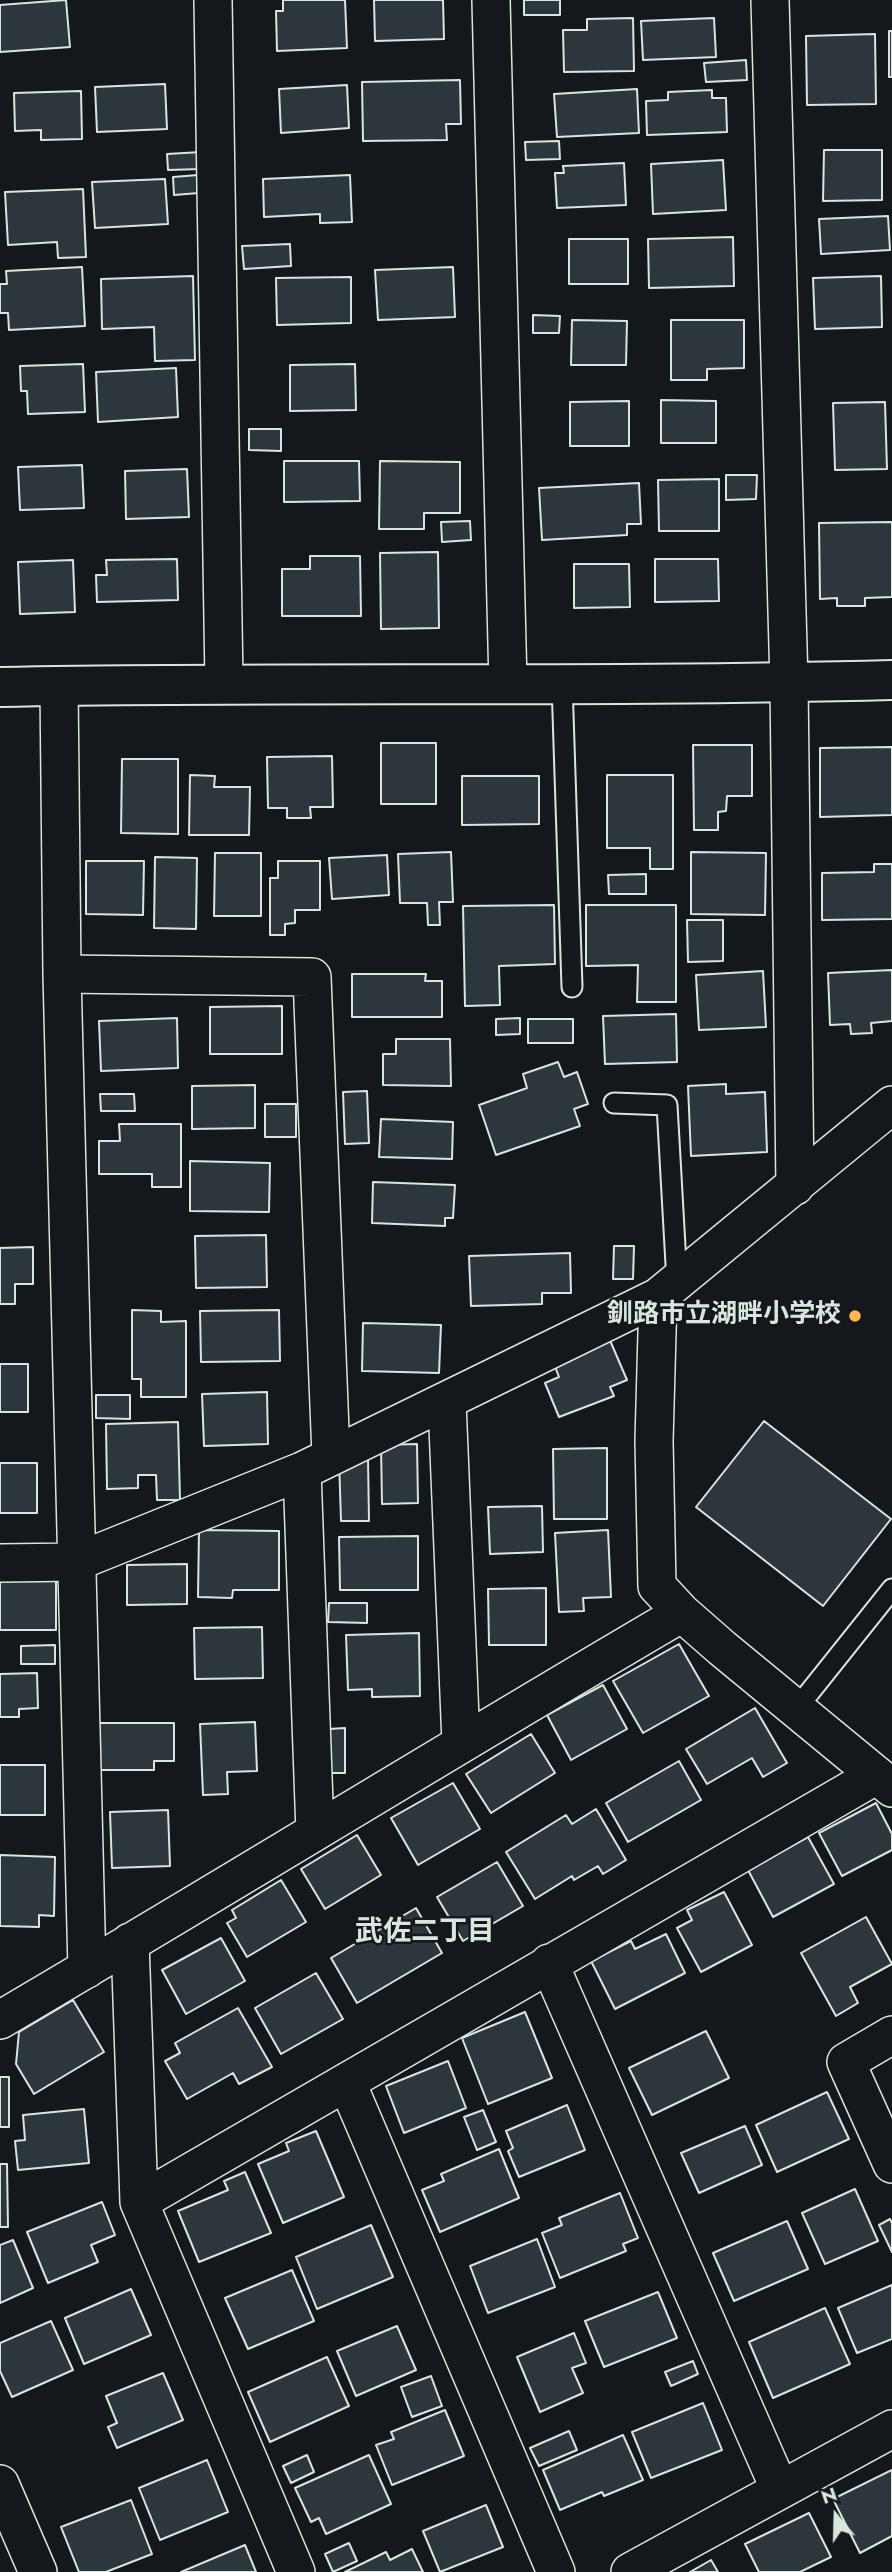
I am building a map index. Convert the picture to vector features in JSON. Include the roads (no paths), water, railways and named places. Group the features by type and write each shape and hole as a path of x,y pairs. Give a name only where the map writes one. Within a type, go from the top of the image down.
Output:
{"street":[{"path":"213,0 224,683"},
{"path":"491,0 508,684"},
{"path":"770,0 789,682 795,1186"},
{"path":"0,687 224,683 508,684 892,680"},
{"path":"59,686 62,974 87,1969"},
{"path":"62,974 312,977 316,1464 315,1832"},
{"path":"0,1563 76,1562 316,1464 447,1402 668,1290 892,1105"},
{"path":"139,2202 348,2083 549,1963 884,1782 682,1613 657,1586 654,1441 668,1290"},
{"path":"447,1402 461,1743"},
{"path":"0,2020 682,1613"},
{"path":"130,1942 139,2202 296,2572"},
{"path":"549,1963 780,2490"},
{"path":"892,2035 846,2062 892,2164"},
{"path":"348,2083 556,2572"},
{"path":"630,2572 892,2429"},
{"path":"0,2484 38,2572"}],"lane":[{"path":"562,683 572,986"},
{"path":"614,1103 667,1105 668,1290"},
{"path":"797,1708 892,1589"}],"place":[{"name":"釧路市立湖畔小学校","path":"855,1316"}],"district":[{"name":"武佐二丁目","path":"425,1933"}]}
